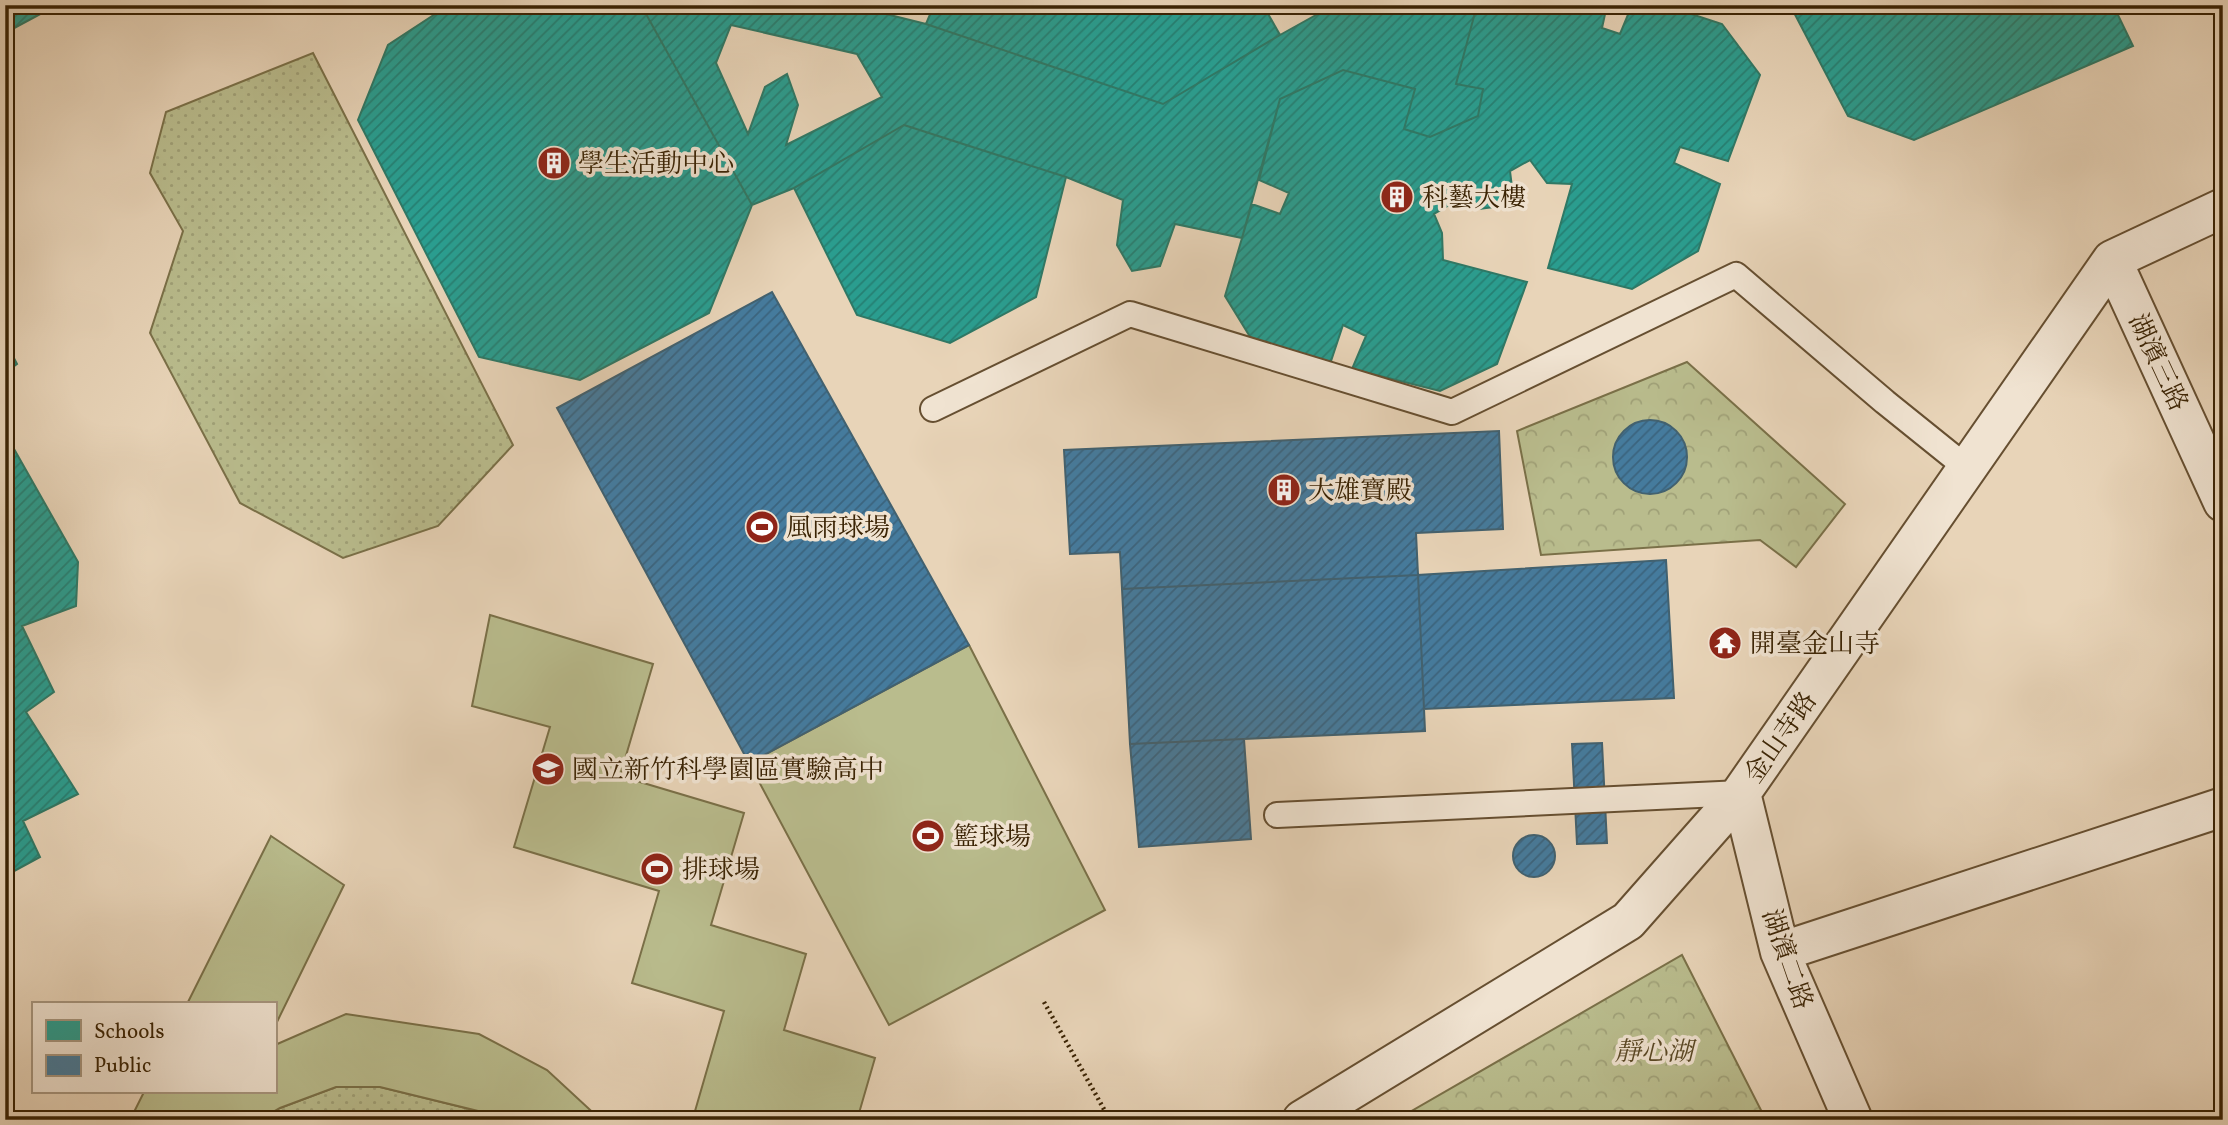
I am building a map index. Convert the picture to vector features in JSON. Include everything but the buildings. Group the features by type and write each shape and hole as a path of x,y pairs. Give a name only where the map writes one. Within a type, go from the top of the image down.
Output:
{"street":[{"path":"2112,260 2223,208"},
{"name":"金山寺路","path":"1302,1120 1628,921 1741,793 2112,260"},
{"name":"湖濱三路","path":"2112,260 2223,502"},
{"name":"湖濱二路","path":"1741,793 1780,952 1853,1120"},
{"path":"1780,952 2223,807"}],"lane":[{"path":"933,409 1130,314 1452,412 1736,275 1967,468"},
{"path":"1277,816 1741,793"}],"path":[{"path":"1044,1002 1110,1120"}],"green space":[{"path":"313,53 513,445 438,526 343,558 240,503 150,333 183,231 150,173 166,112"},
{"path":"1687,362 1845,504 1796,567 1760,540 1541,555 1517,431"},
{"name":"排球場","path":"490,615 653,664 620,776 744,813 711,925 806,954 784,1030 875,1058 857,1120 693,1118 724,1011 632,983 659,891 514,847 550,727 472,706"},
{"name":"籃球場","path":"969,645 1105,910 889,1025 749,763"},
{"path":"271,836 344,885 276,1024 276,1002 188,1002"},
{"name":"靜心湖","path":"1682,955 1766,1120 1396,1120"},
{"path":"346,1014 479,1034 547,1070 601,1120 492,1120 486,1113 380,1087 336,1087 280,1108 259,1120 130,1120 143,1094 276,1094 276,1045"},
{"path":"336,1087 380,1087 486,1113 492,1120 259,1120 280,1108"}],"place":[{"name":"學生活動中心","path":"554,163"},
{"name":"科藝大樓","path":"1397,197"},
{"name":"大雄寶殿","path":"1284,490"},
{"name":"風雨球場","path":"762,527"},
{"name":"開臺金山寺","path":"1725,643"},
{"name":"國立新竹科學園區實驗高中","path":"548,769"},
{"name":"籃球場","path":"928,836"},
{"name":"排球場","path":"657,869"}]}
